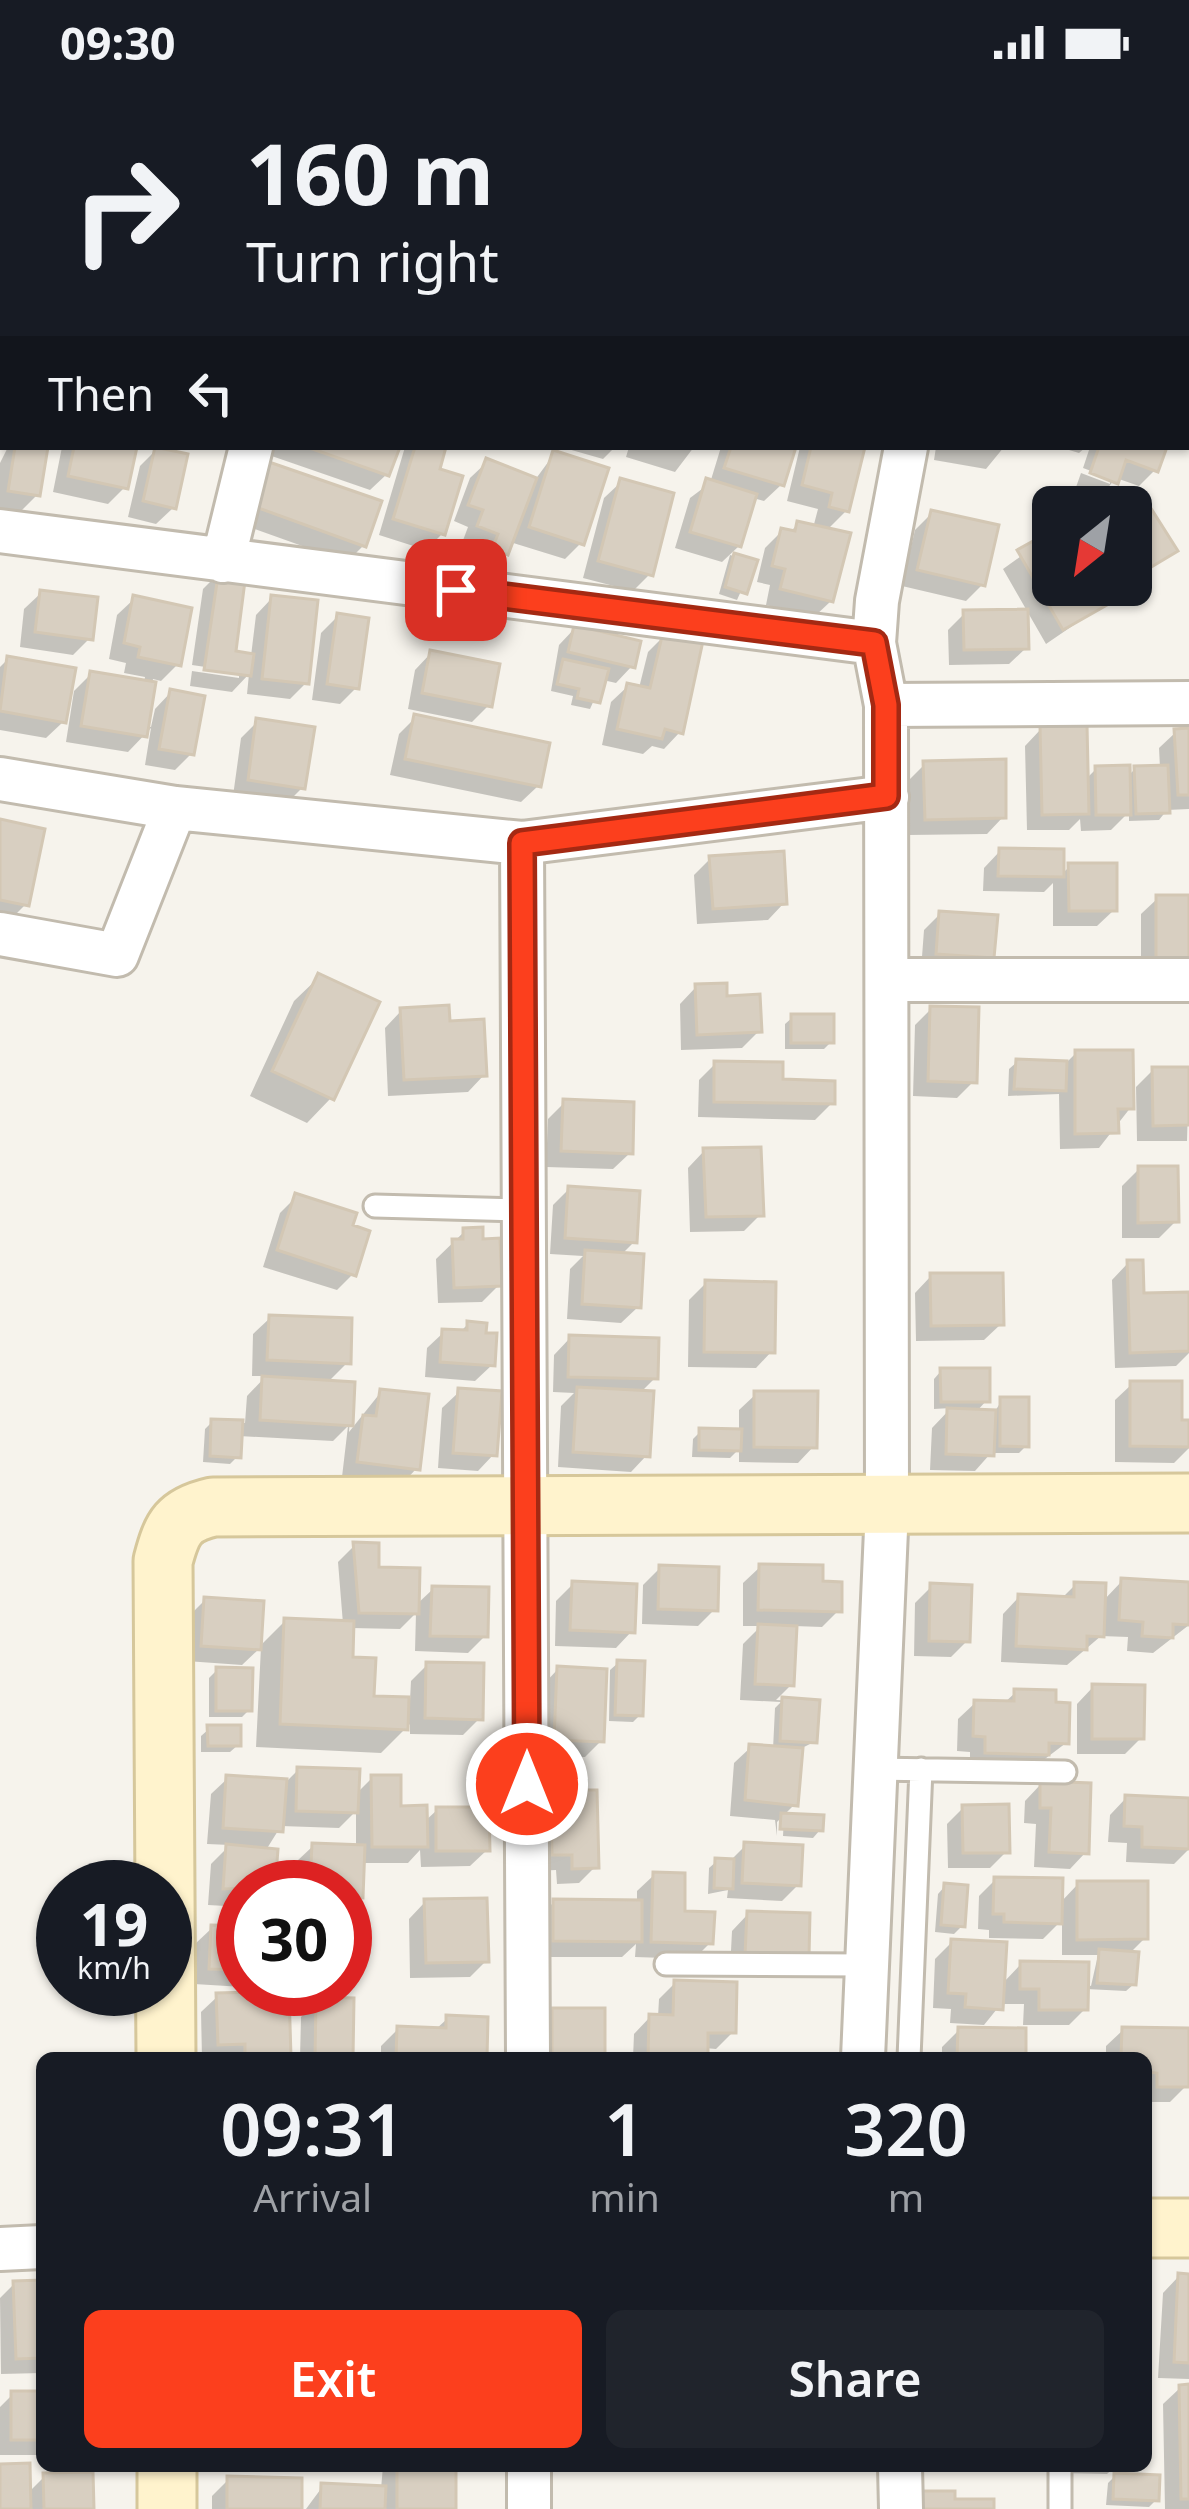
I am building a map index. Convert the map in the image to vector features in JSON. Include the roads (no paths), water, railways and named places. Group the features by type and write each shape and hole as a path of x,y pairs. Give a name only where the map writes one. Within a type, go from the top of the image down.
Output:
{"street":[{"path":"223,561 250,450"},
{"path":"863,2052 887,1507 886,705 874,643 906,450"},
{"path":"0,531 874,643"},
{"path":"886,705 1189,704"},
{"path":"0,779 176,808 522,843 886,796"},
{"path":"0,934 117,955 176,808"},
{"path":"522,843 520,1210 528,2052"},
{"path":"887,980 1189,980"},
{"path":"166,2052 164,1562 171,1530 186,1514 213,1507 1189,1503"},
{"path":"1152,2228 1189,2228"},
{"path":"0,2249 36,2248"},
{"path":"167,2472 167,2509"},
{"path":"529,2472 529,2509"},
{"path":"900,2472 901,2509"}],"lane":[{"path":"375,1206 520,1210"},
{"path":"873,1768 1065,1772"},
{"path":"909,2052 921,1769"},
{"path":"666,1964 866,1965"},
{"path":"1060,2472 1060,2509"}]}
